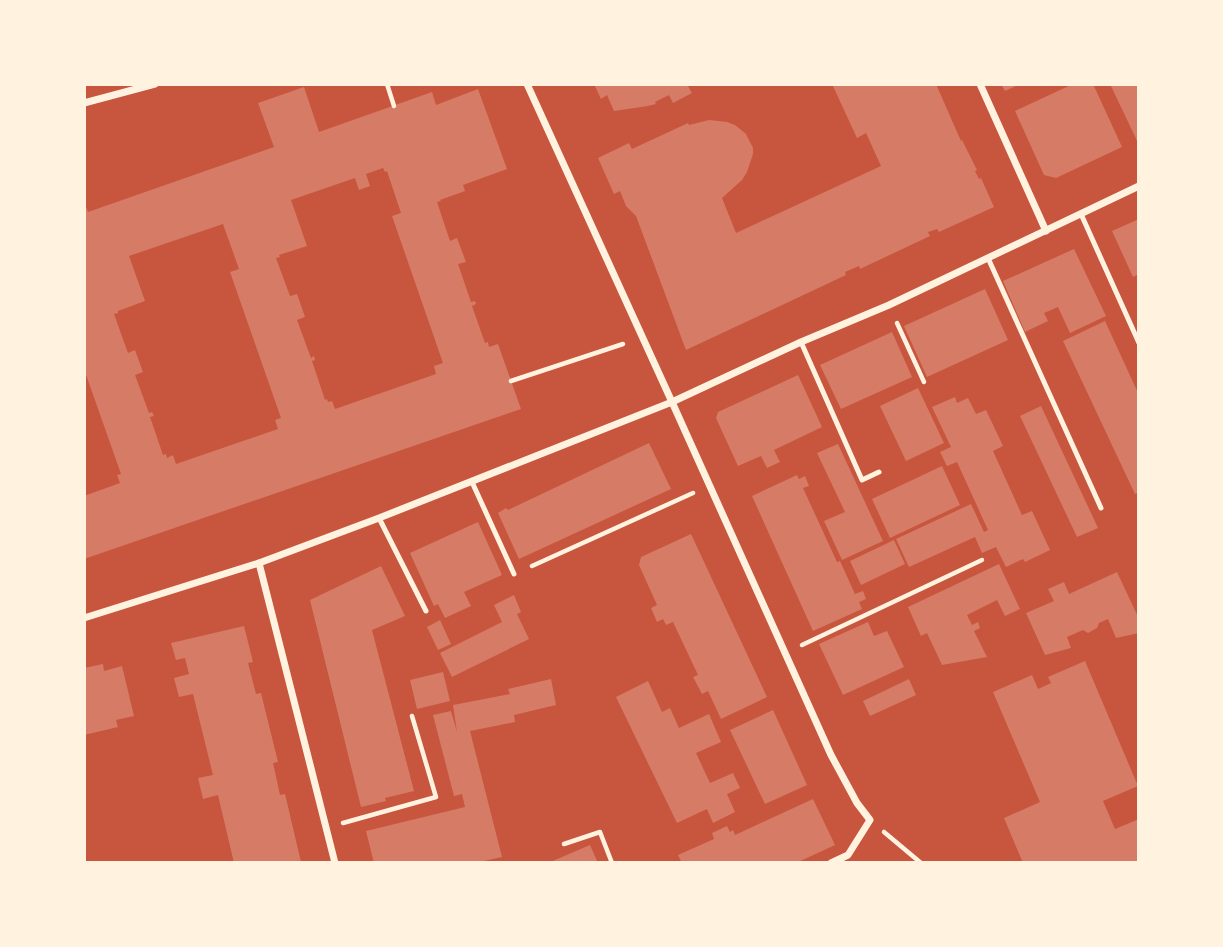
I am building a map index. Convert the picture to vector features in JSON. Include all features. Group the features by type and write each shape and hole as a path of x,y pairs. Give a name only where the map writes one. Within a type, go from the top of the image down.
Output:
{"street":[{"path":"84,103 153,84"},
{"path":"527,84 844,782 870,820 848,855 831,863"},
{"path":"980,84 1046,231"},
{"path":"84,618 259,563 673,402 801,342 889,305 1139,186"},
{"path":"259,563 335,863"}],"lane":[{"path":"1081,214 1139,343"},
{"path":"988,258 1101,508"},
{"path":"801,342 862,480 879,472"},
{"path":"472,482 514,574"},
{"path":"379,518 426,611"}],"path":[{"path":"387,84 394,106"},
{"path":"889,305 924,382"},
{"path":"511,381 642,337"},
{"path":"514,574 709,485"},
{"path":"786,653 982,560"},
{"path":"326,828 436,797 412,716"},
{"path":"870,820 921,863"},
{"path":"564,844 600,832 612,863"}],"building":[{"path":"594,84 693,84 688,86 692,93 673,103 669,95 655,102 656,104 614,111 607,95 601,99"},
{"path":"832,84 936,84 994,207 939,232 937,229 928,232 930,236 860,269 859,266 845,272 846,275 686,350 636,216 626,206 620,191 614,194 598,158 629,143 632,149 688,123 689,125 709,120 735,125 746,134 753,148 747,172 722,198 736,233 881,166 866,133 857,138"},
{"path":"1001,84 1020,84 1005,91"},
{"path":"1073,84 1093,84 1122,147 1056,178 1044,175 1015,111"},
{"path":"1110,84 1139,84 1139,145"},
{"path":"304,87 319,132 432,92 436,105 478,89 507,169 463,185 465,191 437,202 450,241 457,238 466,262 458,264 471,302 475,301 476,304 472,306 485,343 488,342 489,347 498,344 521,409 84,559 84,496 120,483 117,475 121,474 84,369 84,202 88,212 274,147 258,103","holes":["383,168 387,171 401,213 392,216 443,363 434,366 436,374 335,409 332,401 325,400 312,361 315,360 314,356 311,358 297,320 305,317 297,294 290,296 276,258 307,246 291,200 355,178 359,190 370,186 366,174","223,224 239,269 230,272 281,418 275,420 278,429 176,464 173,455 167,458 166,454 163,455 150,417 154,416 152,412 149,413 135,375 143,372 135,350 128,353 114,314 145,301 129,256"]},
{"path":"1139,219 1139,274 1133,277 1112,231"},
{"path":"1074,249 1106,316 1070,333 1058,307 1044,313 1048,321 1025,332 1003,281"},
{"path":"985,289 1008,340 927,377 904,326"},
{"path":"1105,321 1139,395 1139,492 1135,494 1063,341"},
{"path":"892,332 912,377 841,409 820,365"},
{"path":"798,375 822,427 774,450 780,462 767,468 761,456 738,466 716,418 718,412"},
{"path":"918,388 944,443 906,461 880,406"},
{"path":"955,397 957,403 968,398 976,414 986,410 1003,446 993,451 1022,515 1032,511 1050,550 1025,562 1023,559 1006,567 996,547 982,553 975,537 909,567 896,539 971,504 984,532 988,530 957,462 947,466 940,452 951,447 932,407"},
{"path":"1041,406 1098,528 1077,537 1020,416"},
{"path":"649,443 671,489 519,559 498,513"},
{"path":"838,444 883,541 842,560 824,521 845,512 817,453"},
{"path":"942,466 960,505 890,538 872,499"},
{"path":"797,475 799,479 805,476 809,486 803,488 837,562 840,561 855,594 863,591 866,599 859,602 862,609 813,631 752,496"},
{"path":"478,522 502,575 464,592 471,606 445,618 438,604 434,606 410,553"},
{"path":"691,534 767,697 721,719 708,691 702,694 693,677 698,675 673,622 666,625 663,619 657,622 651,608 657,605 639,565 641,557"},
{"path":"894,540 905,564 861,585 850,561"},
{"path":"999,564 1020,609 1005,616 997,600 967,615 972,625 978,622 980,628 974,631 987,657 942,665 927,633 921,636 908,607"},
{"path":"381,566 405,616 372,630 414,791 361,807 310,600"},
{"path":"1117,572 1139,619 1139,633 1116,638 1108,619 1088,633 1083,630 1067,637 1071,648 1045,655 1026,613 1054,601 1048,589 1064,582 1069,594"},
{"path":"514,595 521,612 517,614 529,639 452,677 440,653 502,622 494,605"},
{"path":"440,620 451,644 438,650 427,627"},
{"path":"868,622 874,636 887,631 904,667 843,695 819,644"},
{"path":"244,626 253,662 248,663 256,694 261,693 278,762 273,763 280,795 285,794 301,862 299,863 234,863 218,795 203,799 198,778 213,775 193,694 179,697 174,678 189,674 185,658 176,660 171,643"},
{"path":"1085,661 1138,786 1103,801 1115,829 1139,819 1139,863 1023,863 1004,818 1040,802 993,692 1032,675 1038,689 1051,683 1048,677"},
{"path":"103,664 104,671 122,666 134,716 116,720 118,727 84,735 84,668"},
{"path":"443,672 450,701 417,709 410,680"},
{"path":"551,679 556,705 514,715 515,722 470,731 502,857 475,863 374,863 366,831 465,807 462,794 454,796 433,715 451,711 457,732 453,705 510,694 508,689"},
{"path":"909,679 916,695 870,716 863,701"},
{"path":"648,681 662,712 670,708 679,728 709,714 721,742 696,753 710,783 733,773 740,788 727,794 735,812 713,823 707,809 677,823 616,697"},
{"path":"773,710 807,785 765,804 730,730"},
{"path":"813,799 835,845 796,863 682,863 678,855 714,839 712,833 727,826 735,835"},
{"path":"590,845 598,863 548,863"}]}
